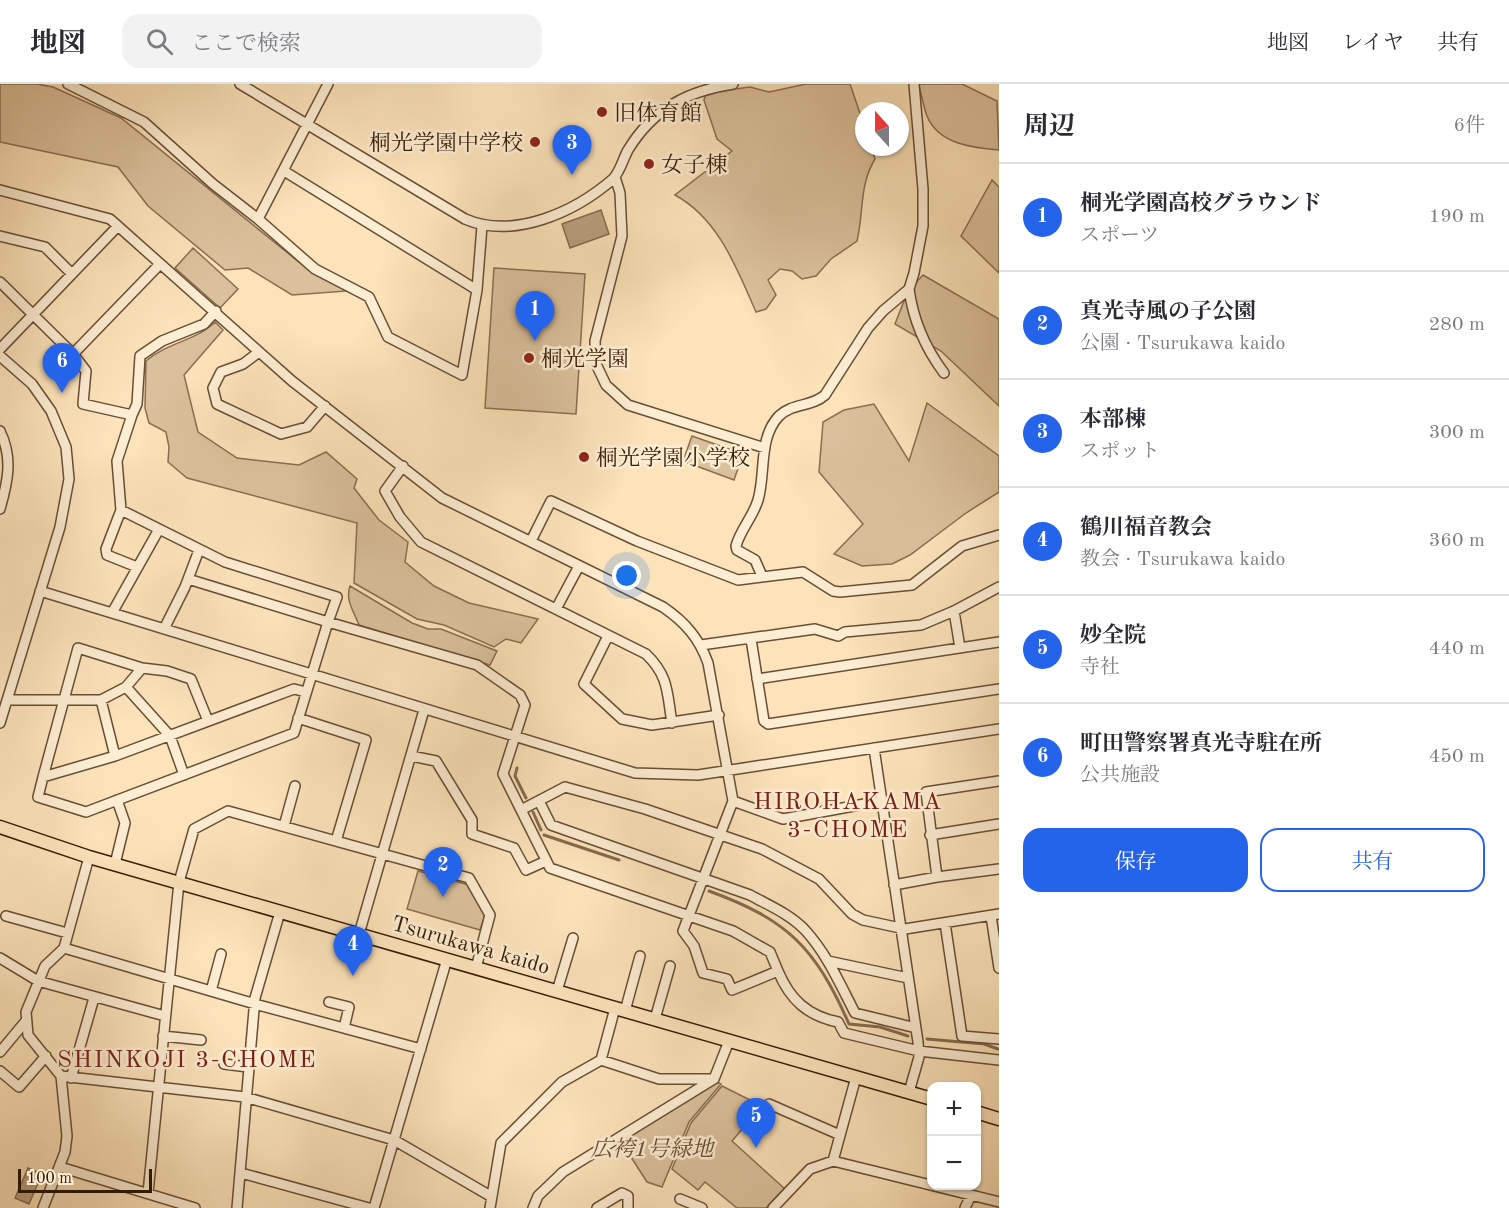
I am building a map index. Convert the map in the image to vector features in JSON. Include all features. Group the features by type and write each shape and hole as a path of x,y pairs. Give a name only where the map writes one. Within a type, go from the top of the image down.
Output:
{"main road":[{"name":"Tsurukawa kaido","path":"0,827 88,857 927,1097"},
{"path":"981,1114 999,1119"}],"street":[{"path":"68,84 144,122 213,184 258,219 315,269 369,297 388,337 462,375 477,290 482,226"},
{"path":"240,84 465,219 482,226 505,226 551,216 586,200 615,177 628,151 651,120 683,97 714,86 733,84"},
{"path":"258,219 328,84"},
{"path":"914,84 923,189 923,226 909,289 912,309 934,359 944,373"},
{"path":"284,171 477,290"},
{"path":"615,177 620,193 622,236 595,341 596,364 606,385 628,405 765,448"},
{"path":"0,190 110,219 292,381 442,498 663,607 682,620 701,645 708,663 734,801 683,931 694,945 703,973 728,979 732,990 778,971"},
{"path":"0,349 118,226"},
{"path":"0,236 45,247 72,274"},
{"path":"73,354 160,264"},
{"path":"0,282 73,354 86,371 83,404 132,416"},
{"path":"762,576 755,560 737,550 736,546 754,513 759,497 767,435 781,414 819,400 825,395 863,335 883,310 909,289"},
{"path":"138,567 107,555 106,549 121,510 117,461 137,404 140,356 162,341 204,324 216,311"},
{"path":"259,352 243,364 221,372 213,388 217,404 281,434 308,427 325,406"},
{"path":"0,356 43,396 60,428 66,447 69,479 66,503 4,703 0,723"},
{"path":"0,431 8,454 0,508"},
{"path":"403,466 385,491 400,517 421,542 646,654 659,667 665,680 672,723"},
{"path":"531,541 552,501 637,541 738,580 803,572 833,591 840,592 906,588 917,583 962,546 999,535"},
{"path":"121,510 156,527 158,531 225,562 337,597 294,733 86,812 38,797 78,648 142,668 167,671 191,679 208,721"},
{"path":"112,613 158,531"},
{"path":"164,629 199,550"},
{"path":"556,609 579,566"},
{"path":"188,579 477,665 491,673 520,695 525,705 503,774 550,868 734,931 770,952 790,996 819,1018 838,1022 844,1033 919,1051 999,1060"},
{"path":"701,645 815,629 838,636 845,632 921,625 954,612 999,587"},
{"path":"40,591 635,773 686,775 729,770 999,729"},
{"path":"954,612 960,648"},
{"path":"609,636 584,684 622,718 652,725 719,715"},
{"path":"751,639 764,721 768,724 999,689"},
{"path":"757,679 999,642"},
{"path":"4,703 101,700 126,687 142,668"},
{"path":"126,687 170,736 184,775"},
{"path":"43,777 115,756 294,689 306,692"},
{"path":"101,700 115,756"},
{"path":"359,934 424,710"},
{"path":"298,718 366,740 336,841"},
{"path":"874,748 919,1051 909,1092"},
{"path":"411,756 436,761 472,819 472,834 514,848 526,870 546,861"},
{"path":"937,878 926,792 999,781"},
{"path":"284,826 295,786"},
{"path":"520,810 565,787 645,809 762,849 819,879 852,914 863,920 900,929 995,915 999,968"},
{"path":"115,864 125,823 117,800"},
{"path":"539,801 551,825 750,895 780,911 804,928 828,961 855,1013 916,1028"},
{"path":"734,801 783,819 881,801"},
{"path":"148,1193 179,882 194,829 228,810 469,878 490,915 476,968"},
{"path":"930,835 999,824"},
{"path":"0,1052 25,1022 45,966 64,948 88,857"},
{"path":"894,885 999,869"},
{"path":"237,1208 255,1004 279,912"},
{"path":"6,916 20,915 67,933"},
{"path":"945,923 962,1036 999,1039"},
{"path":"557,991 573,939"},
{"path":"64,948 255,1004 421,1049"},
{"path":"211,991 221,954"},
{"path":"490,1208 501,1143 562,1082 601,1060 640,956"},
{"path":"0,958 38,981 165,1016"},
{"path":"374,1208 447,959"},
{"path":"828,961 908,978"},
{"path":"655,1019 666,969"},
{"path":"71,1078 94,998"},
{"path":"329,1002 349,1007 344,1028"},
{"path":"25,1022 28,1035 61,1076 67,1136 60,1167 43,1208"},
{"path":"163,1036 201,1040"},
{"path":"533,1208 538,1196 563,1172 714,1079 729,1041"},
{"path":"0,1071 19,1087 46,1056"},
{"path":"601,1060 659,1079 714,1079"},
{"path":"224,1064 248,1067"},
{"path":"61,1076 245,1097 394,1140 492,1197"},
{"path":"832,1161 856,1077"},
{"path":"769,1104 840,1135"},
{"path":"772,1208 810,1169 832,1161 999,1202"},
{"path":"60,1167 195,1208"},
{"path":"241,1173 369,1208"},
{"path":"597,1208 622,1193 628,1196 628,1208"},
{"path":"965,1208 971,1195"},
{"path":"159,1208 162,1198"},
{"path":"680,1199 702,1208"}],"green space":[{"path":"0,84 37,84 53,87 121,118 310,271 347,291 292,295 248,268 225,270 148,206 118,167 0,142"},
{"path":"806,84 850,84 856,102 855,156 874,156 875,159 866,179 857,241 831,259 816,276 802,279 792,271 780,269 768,280 776,295 766,309 756,312 734,262 715,231 704,217 675,195 732,151 717,139 704,100 706,93 750,87 769,92"},
{"path":"918,84 962,84 997,101 999,150 957,143 939,133 927,116"},
{"path":"992,180 999,187 999,273 961,236"},
{"path":"193,248 238,289 220,308 175,268"},
{"path":"494,268 585,274 576,414 485,408"},
{"path":"923,275 999,319 999,406 941,351 895,324 908,291"},
{"path":"215,322 223,330 184,375 198,432 237,458 299,465 326,452 357,479 354,488 379,520 408,542 405,562 434,586 469,603 538,619 521,643 506,639 494,647 444,625 417,619 354,583 357,523 187,478 168,462 169,447 166,432 149,423 145,408 146,361 163,350 199,334"},
{"path":"927,403 999,456 999,492 966,513 910,555 892,564 862,566 834,554 863,524 819,472 823,422 844,410 874,404 909,461"},
{"path":"692,436 743,454 734,480 683,461"},
{"path":"350,586 412,623 428,629 441,629 497,651 490,665 359,625 349,601"},
{"path":"418,871 469,885 485,915 480,930 407,909"},
{"name":"広袴1号緑地","path":"717,1082 721,1084 689,1122 662,1187 647,1182 622,1143 623,1139"},
{"path":"722,1086 762,1106 732,1141 785,1189 766,1208 737,1208 705,1182 698,1190 672,1169 691,1123"}],"shaded area":[{"path":"601,210 609,234 570,248 562,224"},
{"path":"28,1168 42,1174 29,1204 15,1198"}],"waterway":[{"path":"517,768 515,776 526,798"},
{"path":"533,812 541,830"},
{"path":"544,835 619,860"},
{"path":"709,891 759,913 796,940 824,975 849,1024 880,1027 908,1036"},
{"path":"927,1039 984,1044 998,1049"}],"place":[{"name":"旧体育館","path":"602,112"},
{"name":"桐光学園中学校","path":"535,142"},
{"name":"女子棟","path":"649,164"},
{"name":"本部棟","path":"572,175"},
{"name":"桐光学園高校グラウンド","path":"535,341"},
{"name":"桐光学園","path":"529,358"},
{"name":"町田警察署真光寺駐在所","path":"62,393"},
{"name":"桐光学園小学校","path":"584,457"},
{"name":"真光寺風の子公園","path":"443,897"},
{"name":"鶴川福音教会","path":"353,976"},
{"name":"妙全院","path":"756,1148"}],"district":[{"name":"HIROHAKAMA 3-CHOME","path":"848,815"},
{"name":"SHINKOJI 3-CHOME","path":"187,1059"}]}
